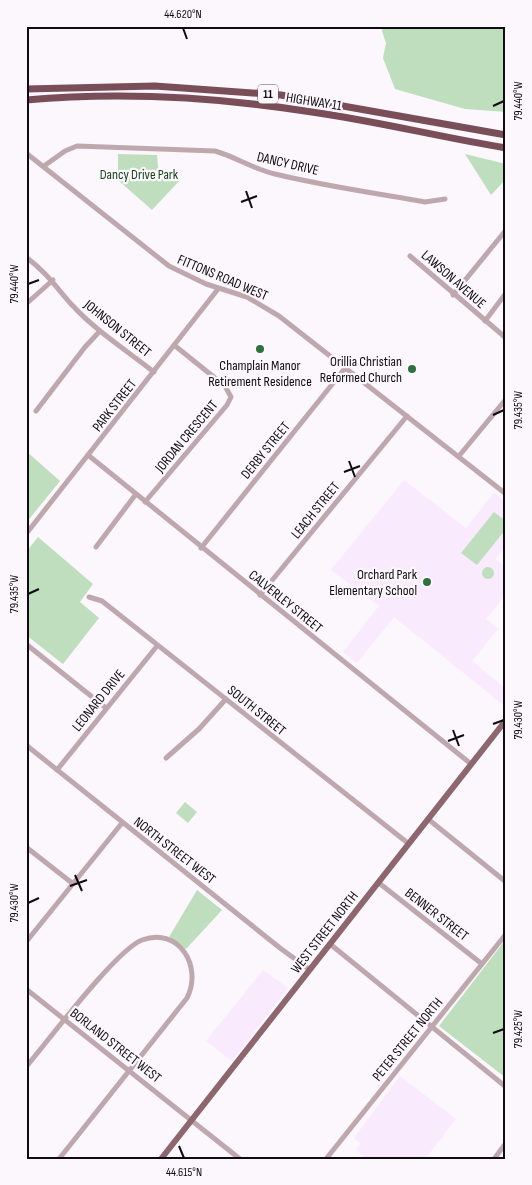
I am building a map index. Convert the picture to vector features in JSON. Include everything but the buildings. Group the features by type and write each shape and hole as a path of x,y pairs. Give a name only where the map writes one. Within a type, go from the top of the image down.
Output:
{"highway":[{"name":"HIGHWAY 11","path":"26,88 155,86 281,95 506,135"},
{"name":"HIGHWAY 11","path":"26,100 162,98 241,103 306,111 506,148"}],"main road":[{"name":"WEST STREET NORTH","path":"161,1159 506,720"}],"street":[{"name":"DANCY DRIVE","path":"44,166 65,151 77,146 215,150 230,155 244,164 274,174 425,202 445,199"},
{"name":"FITTONS ROAD WEST","path":"26,153 169,266 218,289 247,297 270,309 506,494"},
{"path":"454,295 506,230"},
{"name":"LAWSON AVENUE","path":"410,256 506,338"},
{"name":"JOHNSON STREET","path":"26,258 53,280 72,304 100,331 154,372"},
{"path":"26,304 53,280"},
{"name":"PARK STREET","path":"26,534 218,289"},
{"path":"484,321 506,293"},
{"path":"36,411 85,347 100,331"},
{"name":"JORDAN CRESCENT","path":"145,502 226,406 231,397 225,386 174,345"},
{"name":"DERBY STREET","path":"201,548 346,367"},
{"path":"459,456 506,399"},
{"name":"LEACH STREET","path":"260,595 407,416"},
{"name":"CALVERLEY STREET","path":"88,455 471,764"},
{"path":"96,547 136,494"},
{"name":"SOUTH STREET","path":"89,597 102,601 409,844"},
{"path":"26,644 106,708"},
{"name":"LEONARD DRIVE","path":"57,770 157,646"},
{"path":"166,758 199,729 226,699"},
{"name":"NORTH STREET WEST","path":"26,745 122,823 310,970"},
{"path":"428,819 506,882"},
{"path":"26,942 122,823"},
{"path":"26,847 72,883"},
{"name":"BENNER STREET","path":"379,883 482,964"},
{"name":"PETER STREET NORTH","path":"326,1159 506,934"},
{"path":"26,1068 116,961 135,944 146,939 158,938 174,942 179,946 191,963 193,977 190,992 59,1159"},
{"path":"330,944 506,1086"},
{"name":"BORLAND STREET WEST","path":"26,989 240,1159"},
{"path":"494,1159 506,1143"}],"shaded area":[{"name":"Orchard Park Elementary School","path":"404,480 466,528 494,493 506,502 506,545 495,559 506,568 506,594 486,619 498,629 472,661 506,689 506,707 394,617 357,663 343,652 379,606 331,570"},
{"path":"263,970 288,988 232,1061 206,1041"},
{"path":"400,1076 456,1119 425,1159 367,1159 356,1150 361,1144 354,1138"}],"green space":[{"path":"383,26 506,26 506,112 465,109 395,89 383,58 386,43 382,31"},
{"name":"Dancy Drive Park","path":"118,154 157,155 159,177 181,179 152,210 118,180"},
{"path":"465,154 506,164 506,179 491,195"},
{"path":"26,451 60,481 26,523"},
{"path":"494,512 506,521 506,529 477,565 461,553"},
{"path":"38,537 93,584 80,602 99,618 63,664 26,635 26,552"},
{"path":"486,567 490,567 494,573 490,579 486,579 482,575 482,571"},
{"path":"185,802 197,812 188,823 176,813"},
{"path":"197,890 222,910 186,949 169,937"},
{"path":"506,939 506,1078 439,1026"}],"place":[{"name":"Champlain Manor Retirement Residence","path":"260,349"},
{"name":"Orillia Christian Reformed Church","path":"412,369"},
{"name":"Orchard Park Elementary School","path":"427,582"}]}
